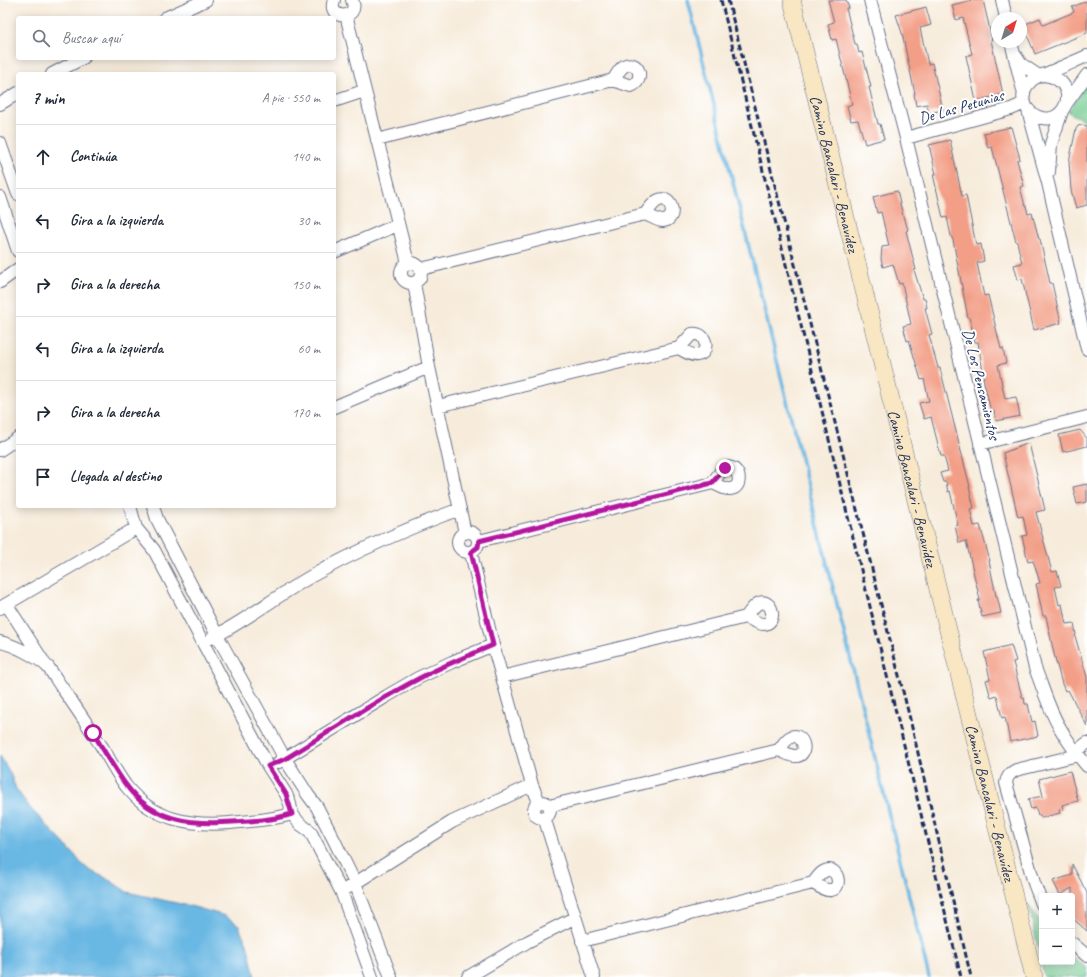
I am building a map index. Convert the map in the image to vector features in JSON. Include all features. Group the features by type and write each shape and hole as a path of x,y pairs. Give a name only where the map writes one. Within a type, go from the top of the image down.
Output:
{"main road":[{"name":"Camino Bancalari - Benavídez","path":"792,0 1034,977"}],"street":[{"path":"170,16 206,0"},
{"path":"334,0 334,11 340,15 346,15 352,10 354,0"},
{"name":"De Los Pensamientos","path":"870,0 906,138 1035,668 1060,727 1087,766"},
{"path":"1002,0 1005,12"},
{"path":"346,15 397,225 408,263"},
{"path":"1012,48 1048,183 1087,349"},
{"path":"1013,48 1022,64 1041,76 1052,76 1058,79 1066,90 1067,97 1051,144 1048,183"},
{"path":"1087,56 1028,83 1026,103 1033,115 1045,119 1057,115 1087,75"},
{"path":"56,72 79,60"},
{"path":"377,140 613,80"},
{"path":"336,100 364,91"},
{"path":"0,104 16,95"},
{"name":"De Las Petunias","path":"906,138 1011,109 1026,103"},
{"path":"0,142 16,188"},
{"path":"0,197 16,242"},
{"path":"421,269 646,214"},
{"path":"336,251 397,225"},
{"path":"408,263 416,264 421,269 422,275 414,283 405,281 401,276 403,267 408,263"},
{"path":"0,282 16,270"},
{"path":"414,283 429,366 465,533"},
{"path":"438,406 679,348"},
{"path":"336,406 429,366"},
{"path":"980,444 1087,417"},
{"path":"0,450 16,439"},
{"path":"479,541 712,483"},
{"path":"132,508 139,532 154,550 268,766 286,794 291,809 300,824 310,831 341,891 372,977"},
{"path":"154,508 157,519 285,759 325,821 355,883 391,977"},
{"path":"203,643 284,593 342,560 373,544 419,524 460,509"},
{"path":"157,519 153,527 148,532 139,532 3,607 47,666 93,733 125,785 140,800 152,809 178,820 194,823 217,824 280,818 291,809 300,796 308,795"},
{"path":"465,533 474,534 479,541 478,547 471,552 462,550 458,545 459,539 465,533"},
{"path":"471,552 493,645 532,785 544,804"},
{"path":"502,677 746,617"},
{"path":"0,642 26,652 47,666"},
{"path":"268,766 285,759 406,685 452,662 493,645"},
{"path":"1039,896 1006,782 1007,778 1011,772 1016,770 1077,753 1087,743"},
{"path":"594,977 574,918 544,818 537,816 534,812 536,804 544,804 779,750"},
{"path":"341,891 452,822 532,785"},
{"path":"310,831 316,829 325,821"},
{"path":"582,941 813,884"},
{"path":"468,977 527,942 574,918"},
{"path":"1075,946 1087,956"}],"green space":[{"path":"1087,83 1087,122 1068,112"},
{"path":"1029,906 1039,920 1039,953"},
{"path":"1075,959 1087,968 1087,977 1044,977 1041,965 1075,965"}],"water":[{"path":"0,756 10,773 16,789 31,809 89,870 108,879 127,892 215,913 225,916 239,925 247,943 255,977 0,977"}],"building":[{"path":"828,0 846,0 849,8 846,8 855,44 857,44 859,53 862,52 878,124 880,124 884,139 865,144 858,120 851,121 847,106 852,104 836,39 832,40 828,24 834,22"},
{"path":"973,0 983,0 991,35 991,48 993,48 1003,94 976,101 966,56 972,54 963,18 956,20 952,5"},
{"path":"1087,1 1087,33 1035,54 1027,35 1027,23 1040,18 1043,25 1074,12 1072,7"},
{"path":"926,7 931,25 920,28 928,64 932,63 943,110 929,113 927,104 916,106 915,94 902,33 896,15"},
{"path":"1078,126 1087,126 1087,205 1076,208 1071,190 1069,162 1076,129"},
{"path":"1011,127 1020,159 1017,160 1024,186 1020,187 1028,214 1032,213 1040,239 1061,323 1034,330 1022,279 1018,280 1014,265 1022,263 1017,242 992,147 988,148 984,133"},
{"path":"950,140 962,196 966,195 976,245 981,244 984,261 977,263 984,296 988,295 1001,349 1003,348 1006,363 998,365 1005,399 1016,397 1020,416 996,421 994,411 991,412 983,378 978,342 975,342 969,317 968,318 953,240 947,217 943,218 933,174 936,174 929,145"},
{"path":"897,191 908,230 906,231 916,270 914,270 923,299 925,298 927,308 925,308 932,334 929,335 938,368 940,368 970,487 974,508 970,509 974,526 980,525 990,561 996,596 1001,613 982,617 978,600 980,600 966,541 959,543 955,526 958,525 950,491 948,492 946,482 943,482 940,473 948,471 944,456 941,456 931,417 924,419 919,403 929,401 924,379 921,380 909,340 907,341 903,326 911,324 902,283 899,284 893,264 883,267 881,259 882,247 889,246 881,212 877,213 873,197"},
{"path":"1080,430 1087,438 1087,446 1063,452 1059,435"},
{"path":"1029,443 1045,510 1036,512 1052,572 1057,571 1061,586 1055,587 1059,605 1062,604 1066,624 1074,623 1075,636 1087,677 1087,726 1068,690 1065,691 1062,684 1046,616 1043,616 1036,584 1040,583 1033,561 1028,562 1022,536 1027,535 1023,516 1018,517 1003,453"},
{"path":"1087,484 1087,502 1077,504 1073,487"},
{"path":"1011,645 1016,661 1013,662 1022,697 1024,697 1025,704 1028,704 1032,722 1035,721 1038,736 1010,742 1005,717 1002,718 997,696 991,698 986,680 990,679 984,652"},
{"path":"1070,771 1078,801 1062,805 1063,809 1059,810 1060,813 1041,818 1040,815 1038,815 1036,808 1031,809 1028,799 1043,796 1039,779"},
{"path":"1072,864 1087,893 1087,931 1075,921 1075,893 1072,893 1072,888 1063,893 1059,893 1053,881 1072,875"}],"waterway":[{"path":"688,0 929,977"}],"railway":[{"path":"721,0 961,977"},
{"path":"728,0 909,715 971,977"}],"route":[{"path":"93,733 125,785 140,800 152,809 163,814 178,820 194,823 217,824 280,818 292,814 286,794 268,766 285,759 418,678 493,645 471,552 476,550 479,541 712,483 725,468"}]}
